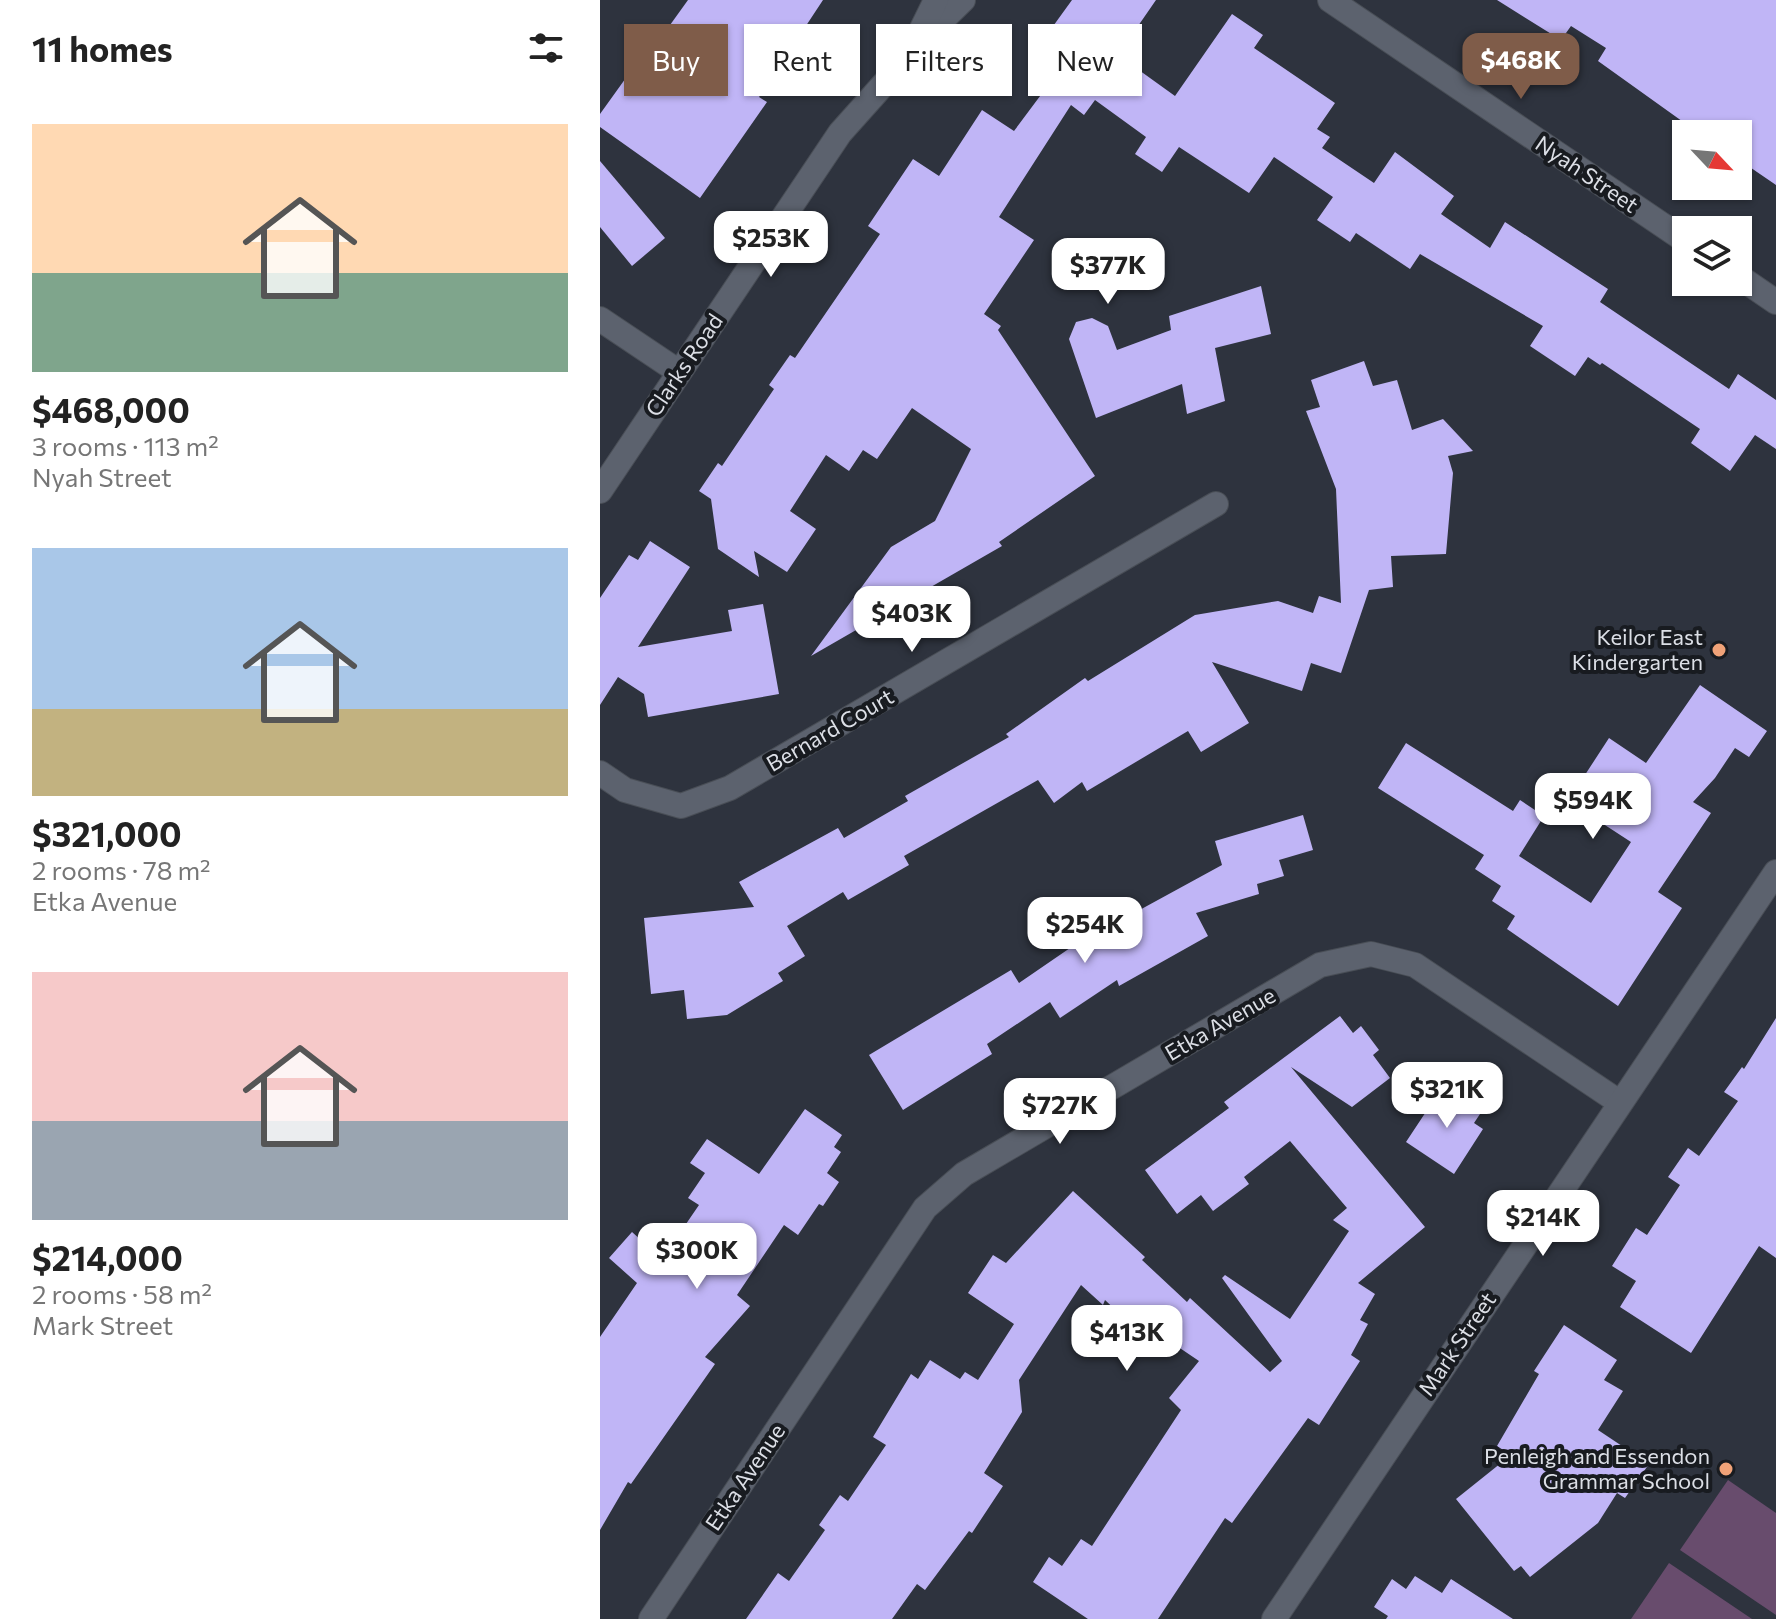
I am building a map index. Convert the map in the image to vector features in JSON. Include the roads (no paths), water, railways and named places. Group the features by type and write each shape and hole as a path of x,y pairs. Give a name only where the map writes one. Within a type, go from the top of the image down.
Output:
{"street":[{"name":"Clarks Road","path":"925,24 936,0"},
{"name":"Clarks Road","path":"939,24 963,0"},
{"name":"Nyah Street","path":"1330,0 1672,232"},
{"name":"Clarks Road","path":"600,491 840,133 876,92"},
{"path":"1752,286 1776,302"},
{"path":"600,319 679,372"},
{"name":"Bernard Court","path":"600,773 625,790 681,806 730,788 1216,504"},
{"name":"Mark Street","path":"1274,1619 1776,872"},
{"name":"Etka Avenue","path":"651,1619 925,1208 964,1174 1320,965 1371,954 1415,965 1619,1102"}],"place":[{"name":"Keilor East Kindergarten","path":"1719,650"},
{"name":"Penleigh and Essendon Grammar School","path":"1726,1469"}]}
